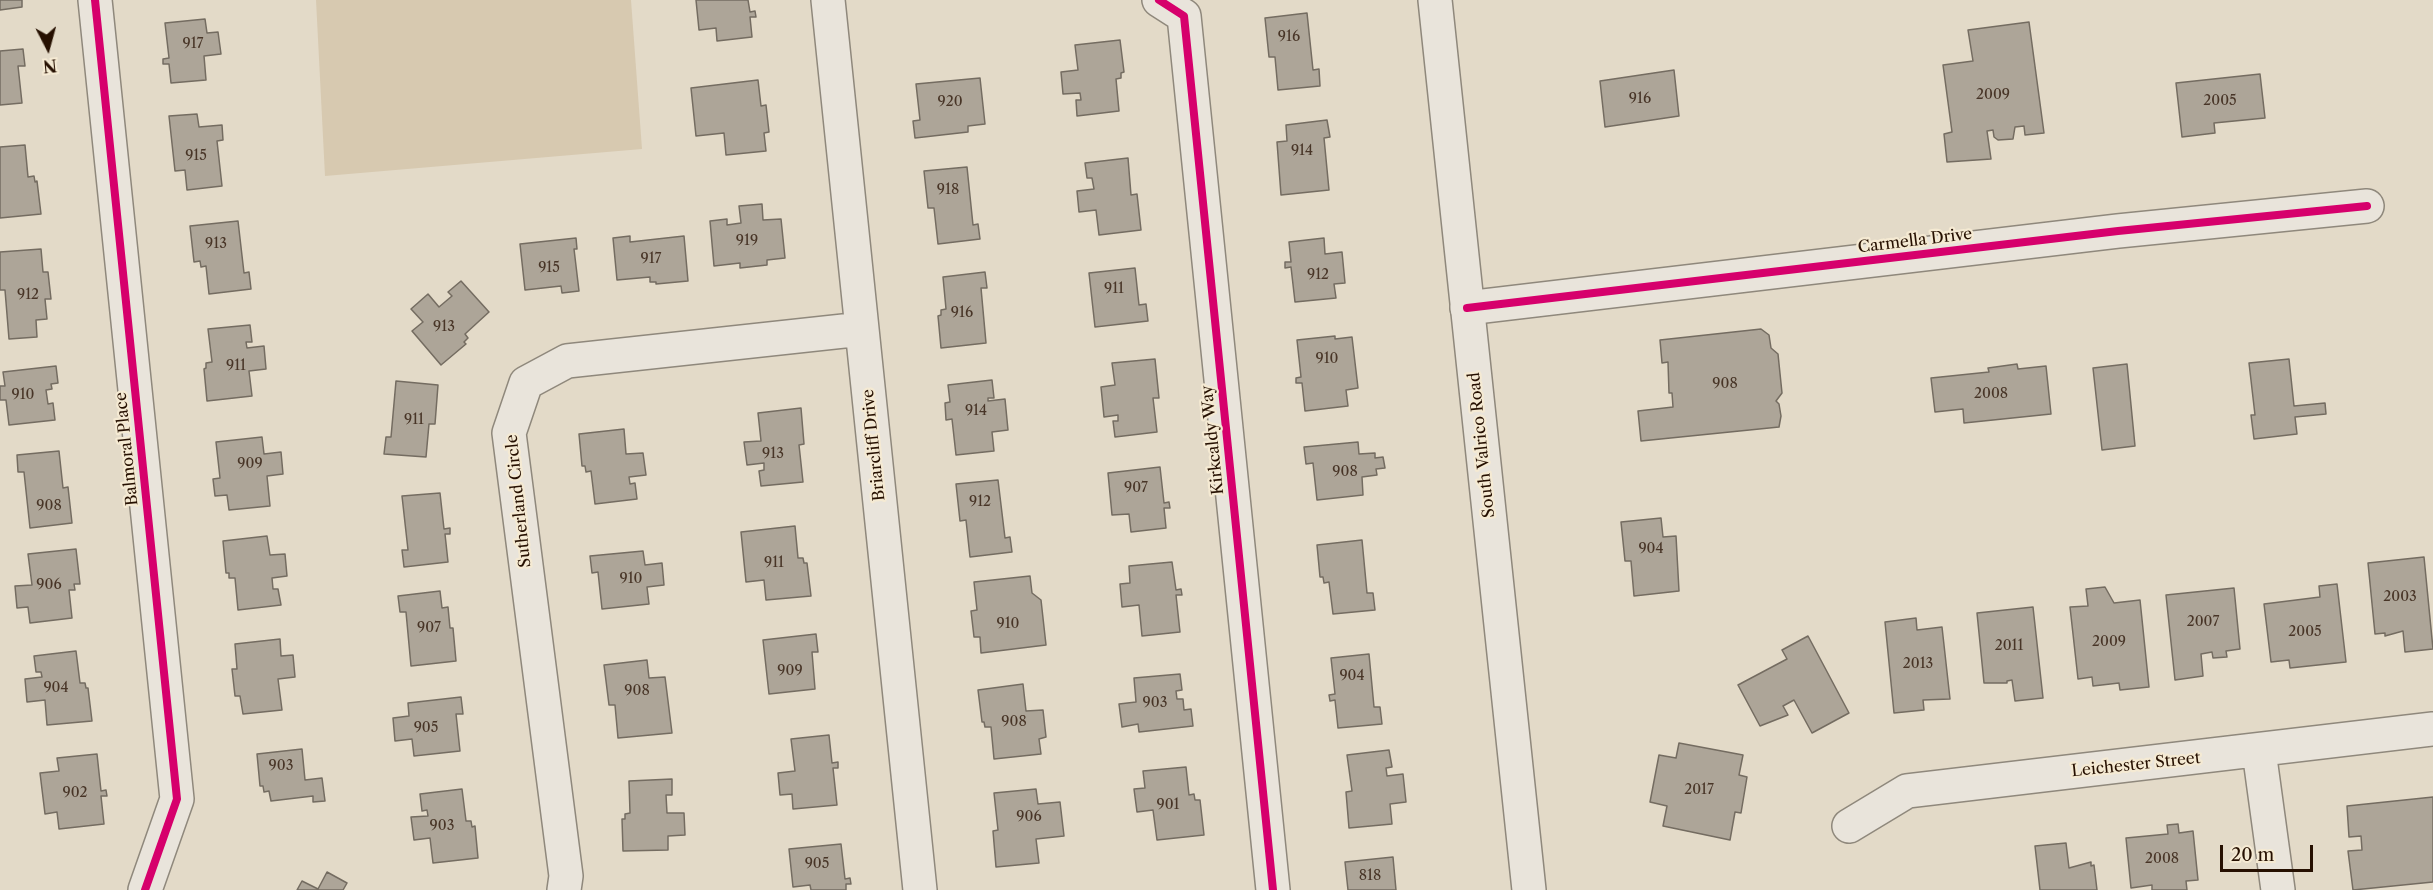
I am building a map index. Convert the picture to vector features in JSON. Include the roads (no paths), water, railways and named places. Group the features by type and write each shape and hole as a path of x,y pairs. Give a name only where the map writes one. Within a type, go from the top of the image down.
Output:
{"street":[{"name":"Balmoral Place","path":"95,0 177,799 145,890"},
{"name":"Kirkcaldy Way","path":"1159,0 1184,16 1273,890"},
{"name":"South Valrico Road","path":"1435,0 1529,890"},
{"name":"Briarcliff Drive","path":"834,1 862,329 920,890"},
{"name":"Carmella Drive","path":"1467,308 2118,231 2367,206"},
{"name":"Sutherland Circle","path":"564,890 566,876 509,433 526,383 567,361 862,329"},
{"name":"Leichester Street","path":"1849,826 1907,791 2433,729"},
{"path":"2259,751 2278,890"}]}
